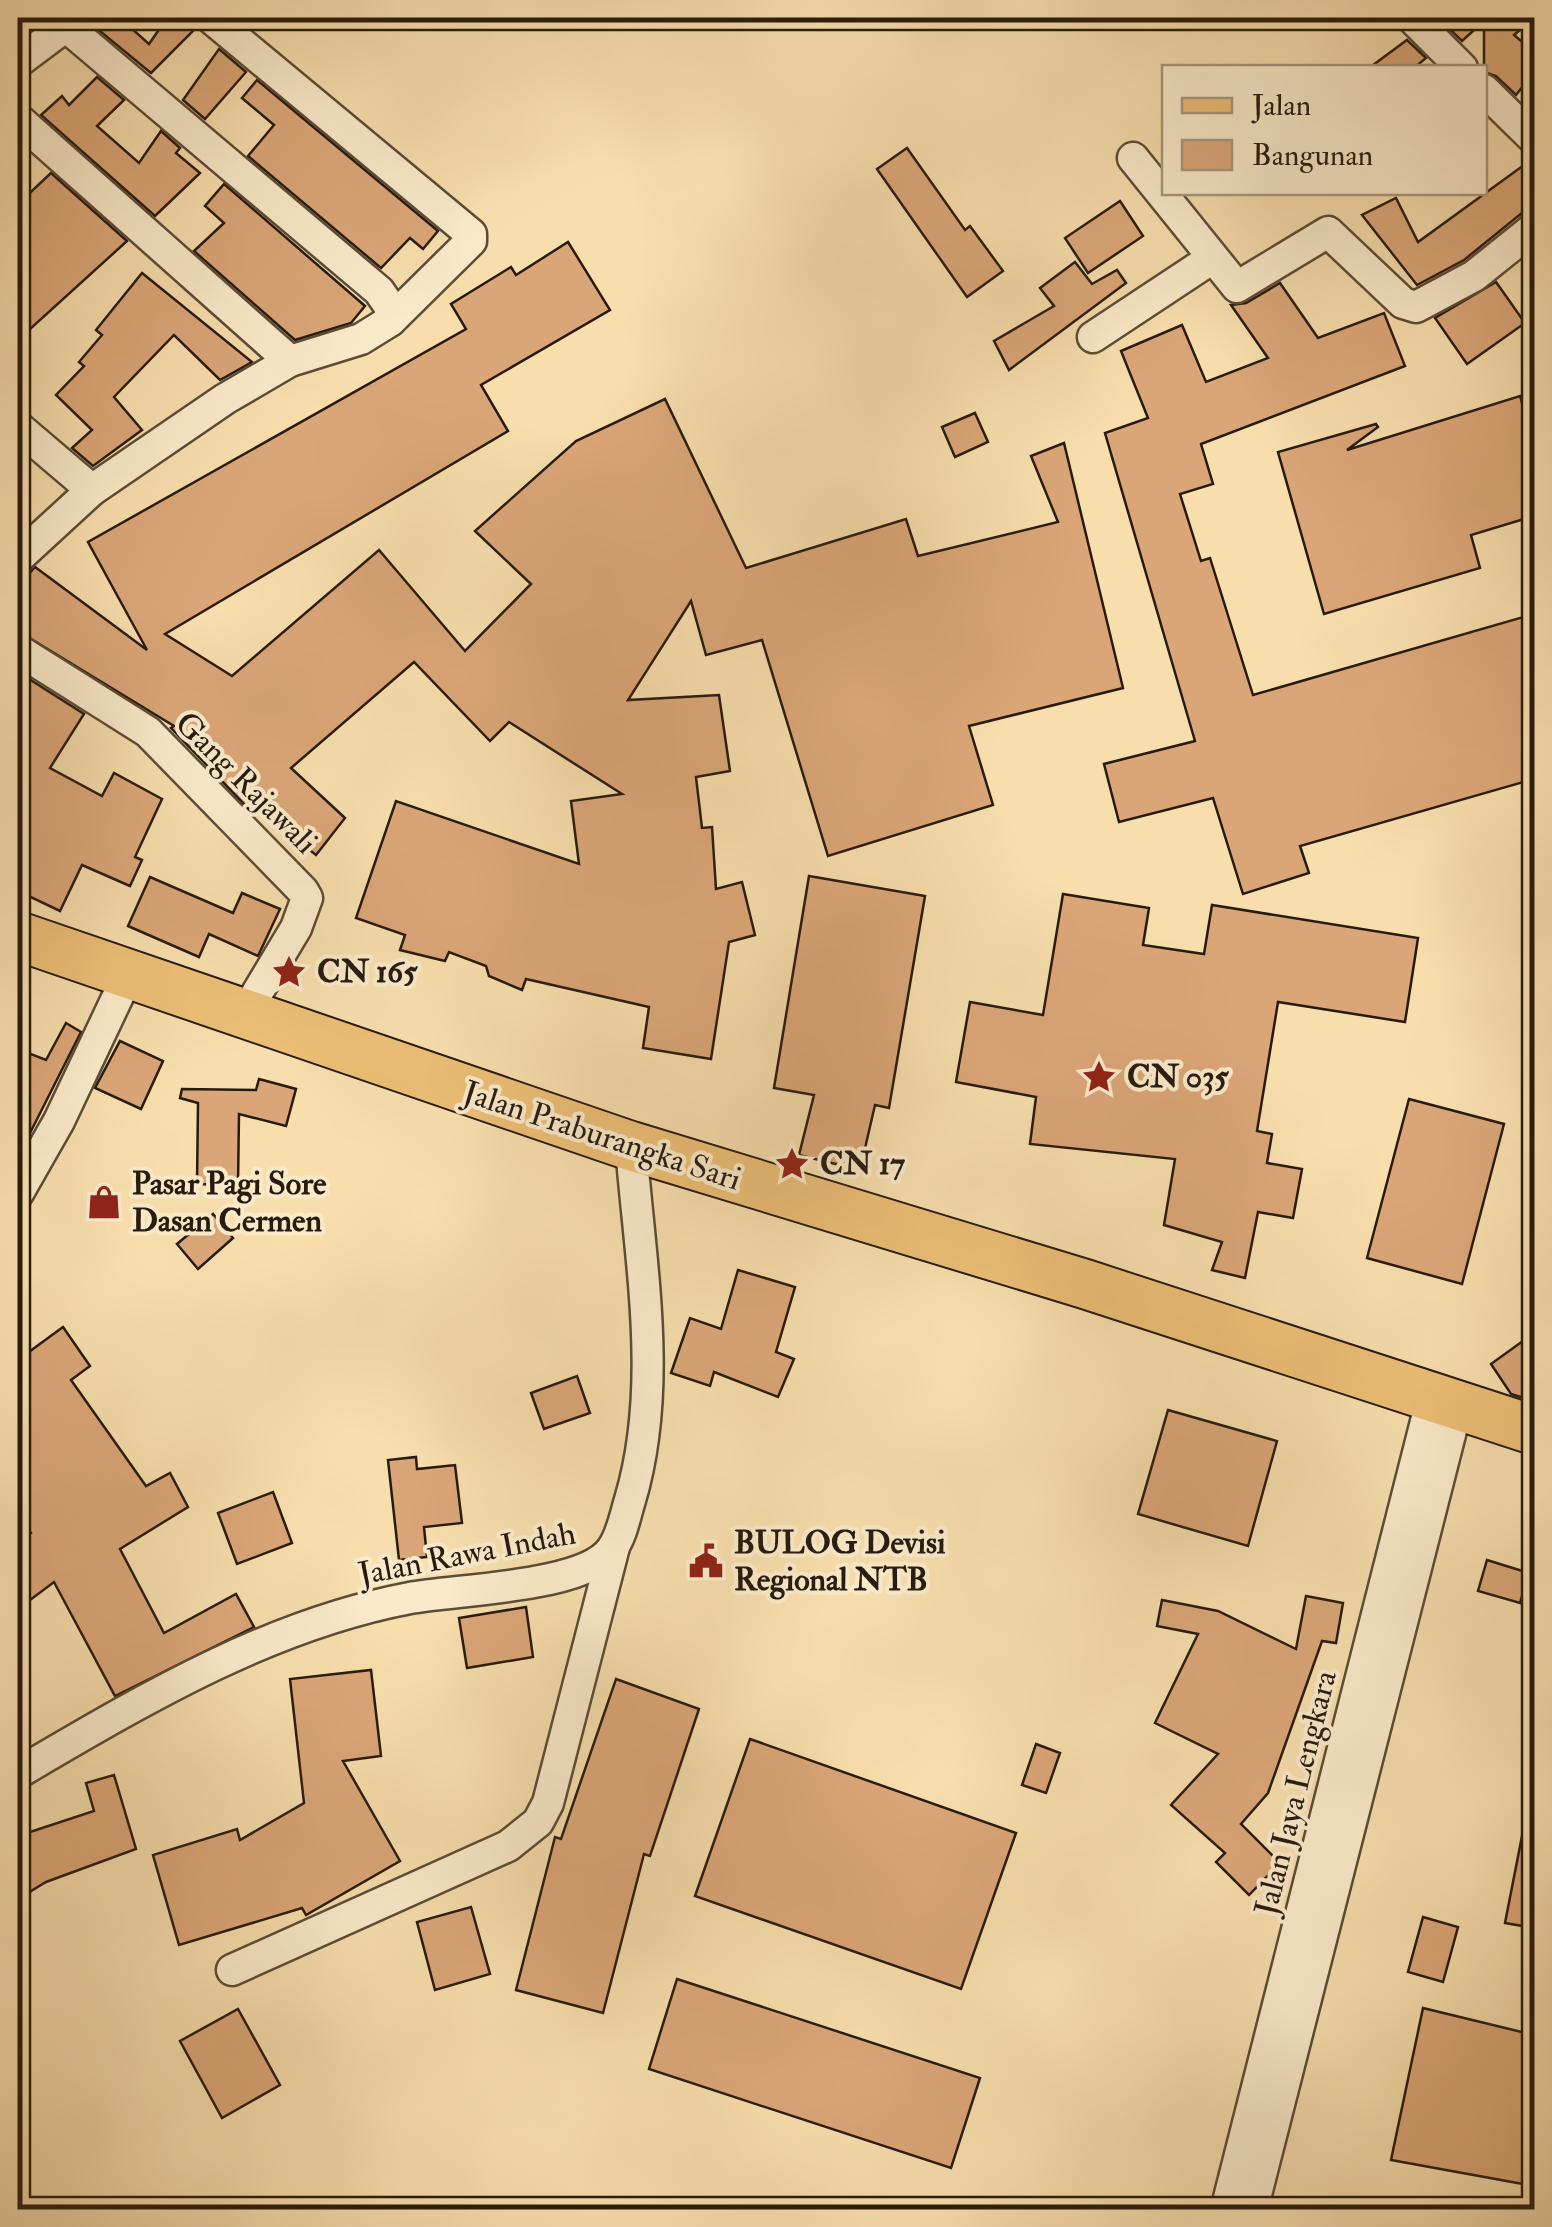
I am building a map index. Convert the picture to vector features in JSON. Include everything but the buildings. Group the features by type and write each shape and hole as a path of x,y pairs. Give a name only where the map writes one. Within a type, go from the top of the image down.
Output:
{"main road":[{"name":"Jalan Praburangka Sari","path":"18,936 630,1146 1446,1399 1534,1430"}],"street":[{"path":"18,558 92,490 290,360 361,340 390,321 467,248 471,234 210,18"},
{"path":"1412,18 1459,65"},
{"path":"18,62 61,22 379,291 390,307 390,321"},
{"path":"1487,93 1534,139"},
{"path":"18,119 290,360"},
{"path":"1132,158 1211,260 1231,283 1242,287 1304,242 1328,232 1403,303 1416,307 1474,276 1534,228"},
{"path":"1094,336 1211,260"},
{"path":"18,427 92,490"},
{"name":"Gang Rajawali","path":"19,655 148,732 286,869 307,898 296,928 244,1015"},
{"path":"18,1193 59,1121 128,975"},
{"name":"Jalan Rawa Indah","path":"18,1773 180,1680 314,1623 410,1598 575,1573 593,1567 614,1547 639,1469 648,1404 630,1146"},
{"name":"Jalan Jaya Lengkara","path":"1226,2210 1446,1399"},
{"name":"Jalan Jaya Lengkara","path":"1252,2210 1446,1399"},
{"path":"232,1970 508,1846 538,1822 562,1759 614,1547"}],"place":[{"name":"CN 165","path":"289,972"},
{"name":"CN 035","path":"1099,1077"},
{"name":"CN 17","path":"792,1164"},
{"name":"Pasar Pagi Sore Dasan Cermen","path":"104,1202"},
{"name":"BULOG Devisi Regional NTB","path":"706,1561"}]}
